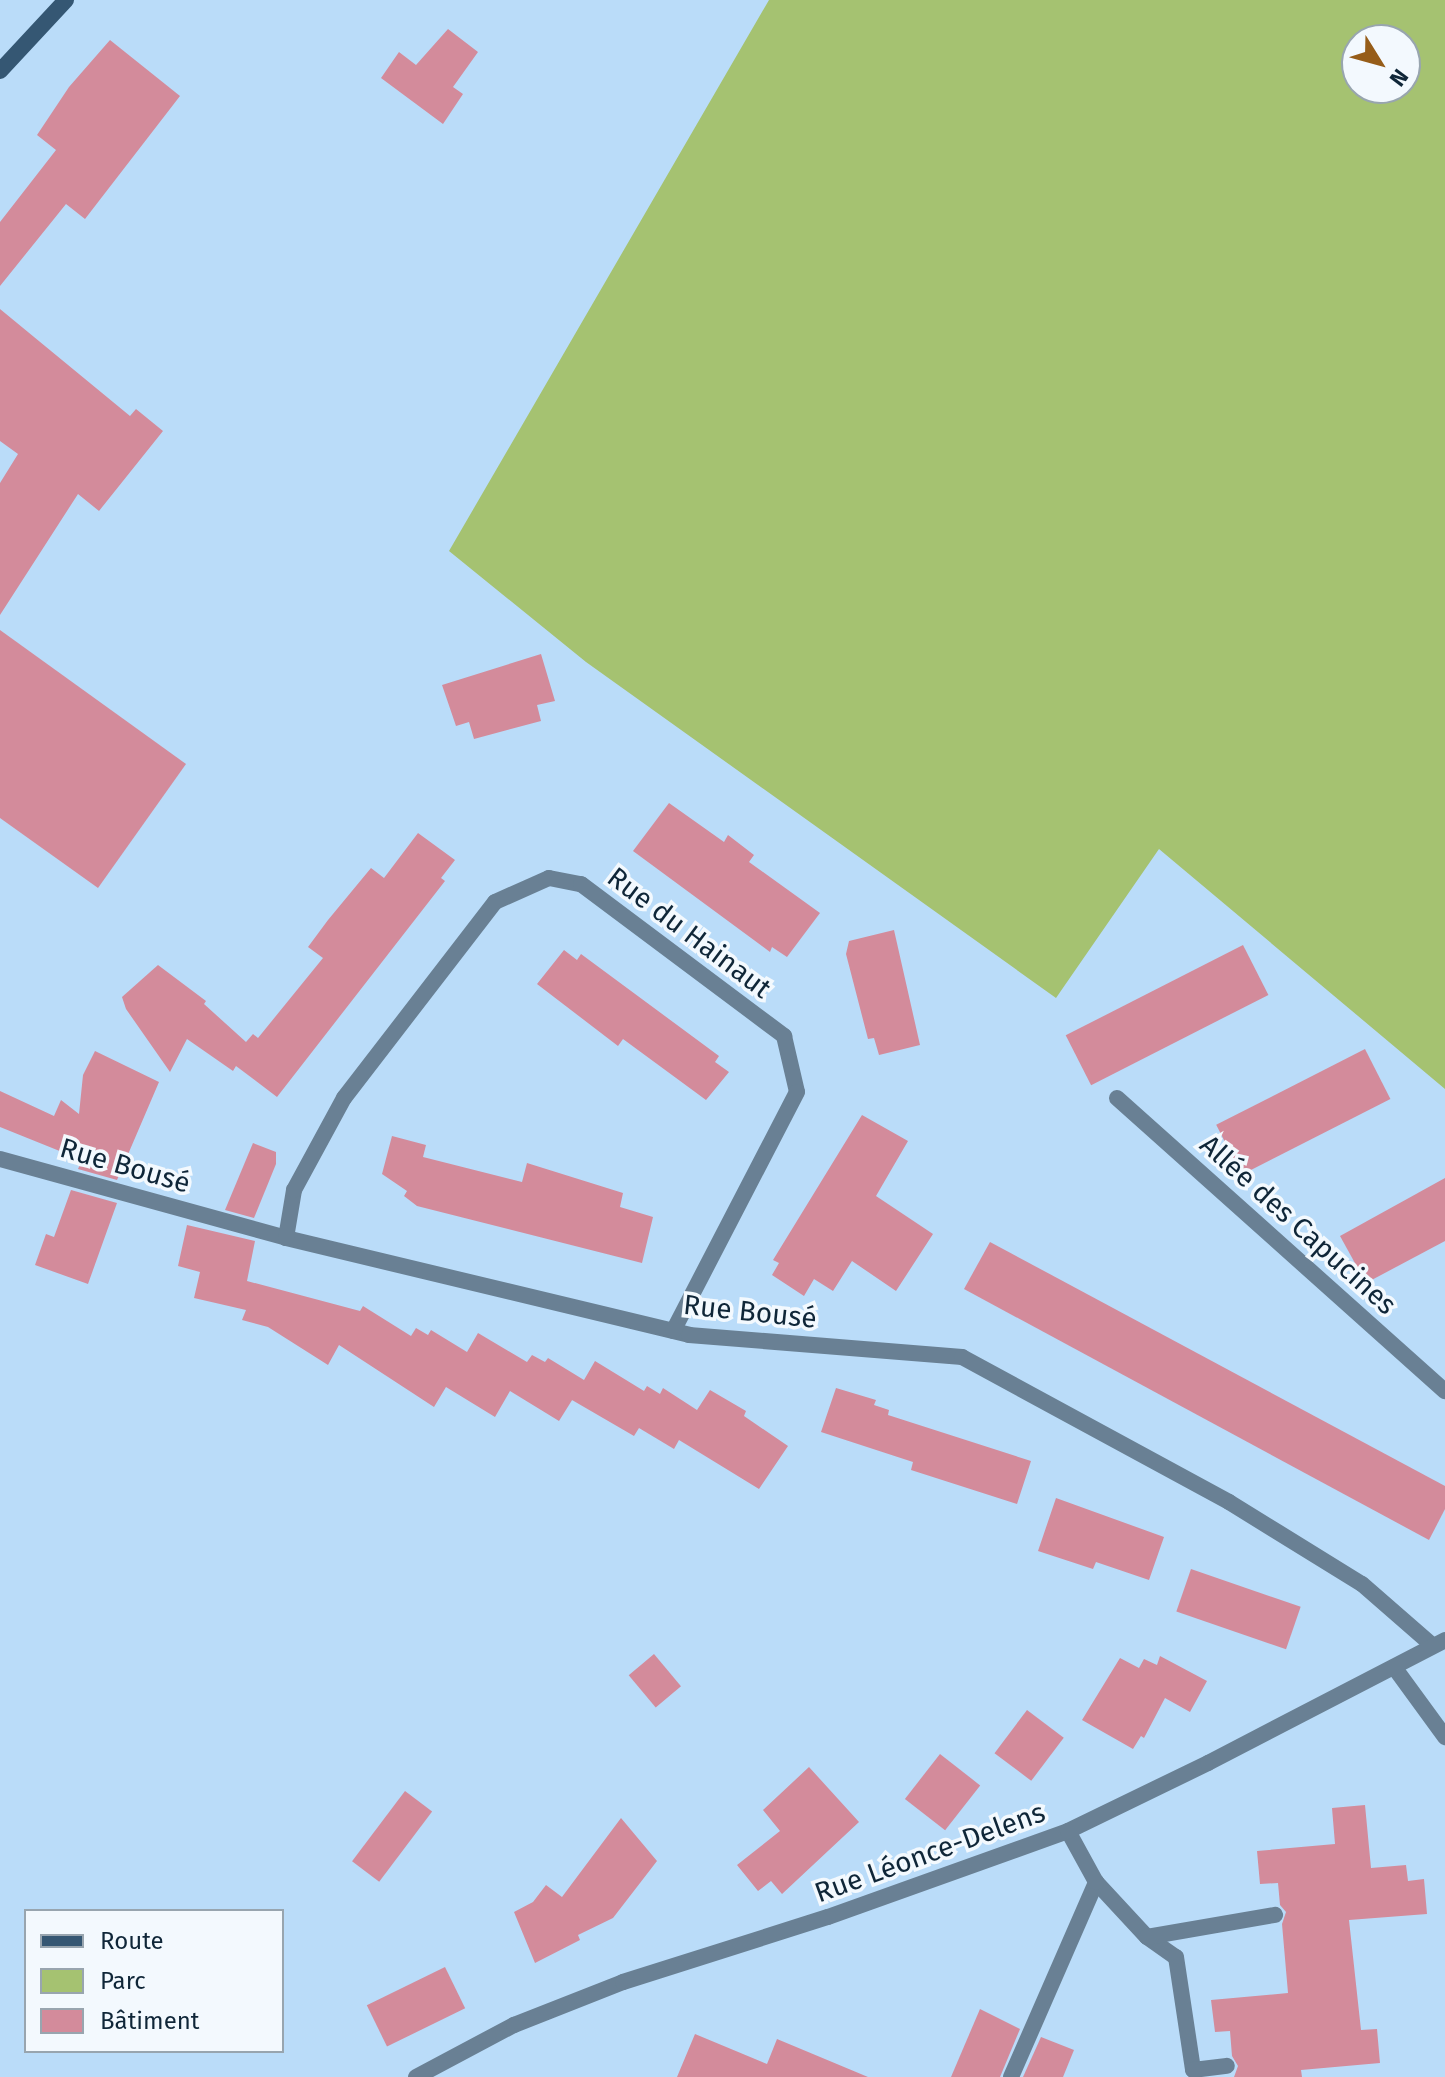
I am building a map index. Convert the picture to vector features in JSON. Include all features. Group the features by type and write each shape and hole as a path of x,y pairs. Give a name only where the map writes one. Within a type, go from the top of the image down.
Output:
{"street":[{"path":"0,71 66,0"},
{"name":"Rue du Hainaut","path":"286,1238 294,1190 344,1098 495,902 549,878 581,884 784,1036 797,1092 673,1331"},
{"name":"Allée des Capucines","path":"1117,1098 1445,1391"},
{"name":"Rue Bousé","path":"0,1159 286,1238 673,1331 962,1357 1229,1502 1362,1584 1439,1643"},
{"name":"Rue Léonce-Delens","path":"416,2077 514,2025 623,1982 828,1917 1068,1831 1439,1643"},
{"path":"1394,1667 1445,1737"},
{"path":"1068,1831 1096,1882 1147,1937 1176,1957 1193,2070 1227,2066"},
{"path":"1011,2077 1096,1882"},
{"path":"1147,1937 1275,1915"}],"green space":[{"path":"769,0 1445,0 1445,1089 1159,849 1056,998 586,662 449,551"}],"building":[{"path":"448,29 478,52 453,87 463,94 443,124 381,78 399,52 416,65"},
{"path":"110,40 180,96 85,219 66,204 0,286 0,222 56,150 37,135 69,87"},
{"path":"0,309 130,416 136,409 163,431 99,511 78,494 0,615 0,483 18,454 0,441"},
{"path":"0,630 186,764 98,888 0,818"},
{"path":"541,654 555,701 537,705 541,721 474,739 469,722 456,726 442,685"},
{"path":"669,803 724,842 728,835 754,855 749,862 820,913 787,957 772,947 770,952 633,851"},
{"path":"418,833 455,860 441,878 445,881 277,1097 236,1066 233,1071 187,1039 170,1072 126,1009 122,997 158,965 206,1001 204,1004 246,1042 253,1034 258,1038 323,958 308,947 328,920 371,868 384,878"},
{"path":"894,930 920,1045 879,1055 874,1038 868,1039 846,954 849,941"},
{"path":"1243,945 1268,995 1091,1085 1066,1035"},
{"path":"564,950 577,960 581,954 719,1056 715,1062 729,1072 706,1100 623,1039 618,1046 537,984"},
{"path":"1365,1049 1390,1099 1242,1175 1216,1125"},
{"path":"95,1051 159,1082 117,1180 78,1169 82,1160 0,1127 0,1091 54,1116 61,1100 79,1114 83,1075"},
{"path":"862,1115 908,1141 876,1196 933,1234 896,1291 852,1261 833,1291 814,1279 804,1296 772,1275 779,1263 773,1260"},
{"path":"392,1136 426,1145 423,1157 522,1182 527,1163 623,1193 620,1207 653,1217 642,1263 417,1206 404,1196 407,1191 382,1174"},
{"path":"253,1143 276,1152 276,1164 254,1218 225,1210"},
{"path":"1445,1178 1445,1241 1366,1283 1340,1236"},
{"path":"71,1190 117,1203 88,1284 35,1265 46,1234 54,1237"},
{"path":"187,1225 255,1241 247,1281 360,1311 363,1306 411,1336 416,1328 428,1335 431,1330 467,1352 478,1333 527,1362 532,1355 545,1362 548,1358 584,1380 595,1361 644,1391 647,1386 660,1394 663,1388 697,1410 710,1390 746,1411 744,1416 788,1446 759,1489 679,1440 674,1449 639,1428 634,1436 572,1400 559,1421 510,1391 495,1417 446,1387 434,1407 339,1345 328,1365 268,1327 242,1320 246,1310 194,1298 200,1272 178,1266"},
{"path":"990,1242 1445,1486 1445,1509 1429,1540 964,1289"},
{"path":"836,1388 876,1400 874,1405 889,1410 888,1415 1031,1461 1017,1504 911,1470 913,1462 821,1432"},
{"path":"1056,1498 1164,1537 1149,1580 1096,1562 1093,1569 1038,1551"},
{"path":"1191,1569 1301,1607 1286,1649 1176,1612"},
{"path":"654,1654 681,1686 656,1707 629,1675"},
{"path":"1160,1656 1207,1681 1190,1712 1165,1698 1144,1738 1141,1736 1133,1749 1082,1720 1120,1658 1139,1668 1144,1659 1157,1665"},
{"path":"1027,1710 1064,1738 1031,1781 995,1753"},
{"path":"940,1754 980,1785 945,1830 905,1799"},
{"path":"809,1767 859,1822 782,1894 771,1881 758,1891 737,1865 780,1831 763,1810"},
{"path":"405,1791 432,1811 379,1882 352,1861"},
{"path":"1365,1805 1371,1868 1406,1865 1408,1881 1424,1879 1427,1914 1349,1920 1361,2030 1377,2029 1380,2063 1301,2070 1302,2077 1234,2077 1238,2066 1232,2056 1230,2031 1215,2032 1211,2000 1288,1993 1282,1924 1286,1912 1280,1905 1278,1883 1260,1884 1257,1851 1335,1844 1332,1808"},
{"path":"621,1818 657,1861 613,1918 578,1935 580,1940 535,1963 514,1912 533,1902 546,1885 562,1897"},
{"path":"445,1967 465,2008 387,2046 367,2005"},
{"path":"980,2009 1020,2029 1000,2077 951,2077"},
{"path":"695,2034 767,2064 777,2039 868,2077 677,2077"},
{"path":"1041,2037 1074,2050 1063,2077 1023,2077"}]}
